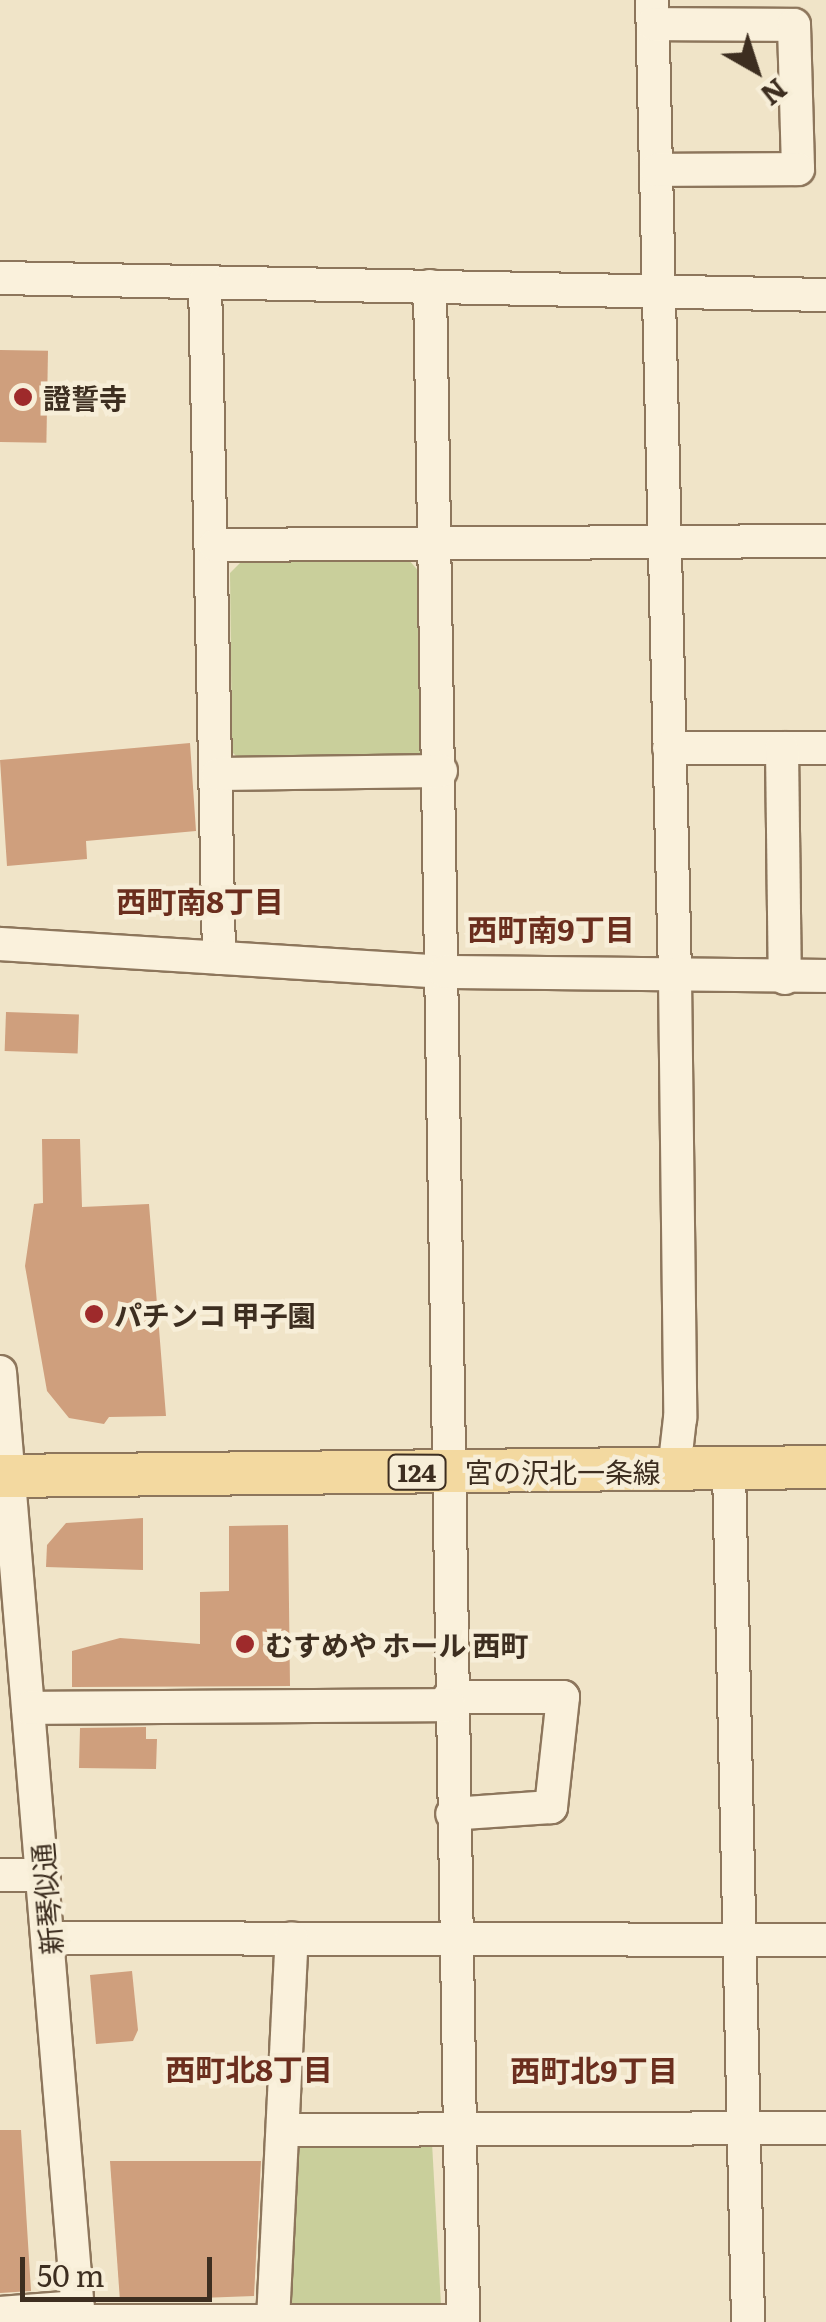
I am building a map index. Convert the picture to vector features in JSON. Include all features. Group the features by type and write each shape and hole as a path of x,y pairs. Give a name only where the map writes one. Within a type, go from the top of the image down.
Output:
{"main road":[{"name":"宮の沢北一条線","path":"4,1476 826,1467"}],"street":[{"path":"656,170 798,169 794,25 652,12 675,978 680,1418 674,1471"},
{"path":"0,278 826,295"},
{"path":"205,282 215,545 219,958"},
{"path":"0,2313 463,2322 454,2132 456,1936 449,1701 445,972 430,286"},
{"path":"215,545 438,547 826,541"},
{"path":"669,748 826,748"},
{"path":"782,748 785,978"},
{"path":"218,774 441,771"},
{"path":"0,944 445,972 675,978 826,976"},
{"name":"新琴似通","path":"0,1372 4,1476 50,1938 78,2316"},
{"path":"729,1470 748,2322"},
{"path":"28,1708 563,1697 551,1808 452,1814"},
{"path":"0,1876 44,1875"},
{"path":"50,1938 456,1936 826,1940"},
{"path":"273,2320 286,2130 292,1938"},
{"path":"286,2130 826,2128"}],"green space":[{"path":"408,559 422,575 425,751 411,759 241,761 232,752 230,573 243,560"},
{"path":"432,2143 441,2305 292,2304 285,2296 290,2144"}],"building":[{"name":"證誓寺","path":"0,350 48,351 46,443 0,442"},
{"path":"190,743 196,831 86,841 87,859 7,866 0,760"},
{"path":"6,1012 79,1015 78,1054 5,1051"},
{"name":"パチンコ 甲子園","path":"42,1139 80,1139 82,1207 149,1204 166,1416 109,1417 104,1424 69,1418 47,1391 25,1266 34,1204 43,1203"},
{"path":"143,1518 143,1570 46,1567 47,1545 66,1523"},
{"name":"むすめや ホール 西町","path":"288,1525 290,1686 72,1687 72,1651 120,1638 200,1644 200,1592 229,1591 229,1526"},
{"path":"146,1727 146,1739 157,1739 156,1769 79,1768 80,1728"},
{"path":"132,1971 138,2030 133,2041 96,2044 90,1975"},
{"path":"0,2130 21,2130 31,2291 0,2293"},
{"path":"110,2161 261,2161 254,2296 120,2301"}],"place":[{"name":"證誓寺","path":"23,397"},
{"name":"パチンコ 甲子園","path":"94,1314"},
{"name":"むすめや ホール 西町","path":"245,1644"}],"district":[{"name":"西町南8丁目","path":"200,900"},
{"name":"西町南9丁目","path":"551,928"},
{"name":"西町北8丁目","path":"249,2068"},
{"name":"西町北9丁目","path":"594,2069"}]}
